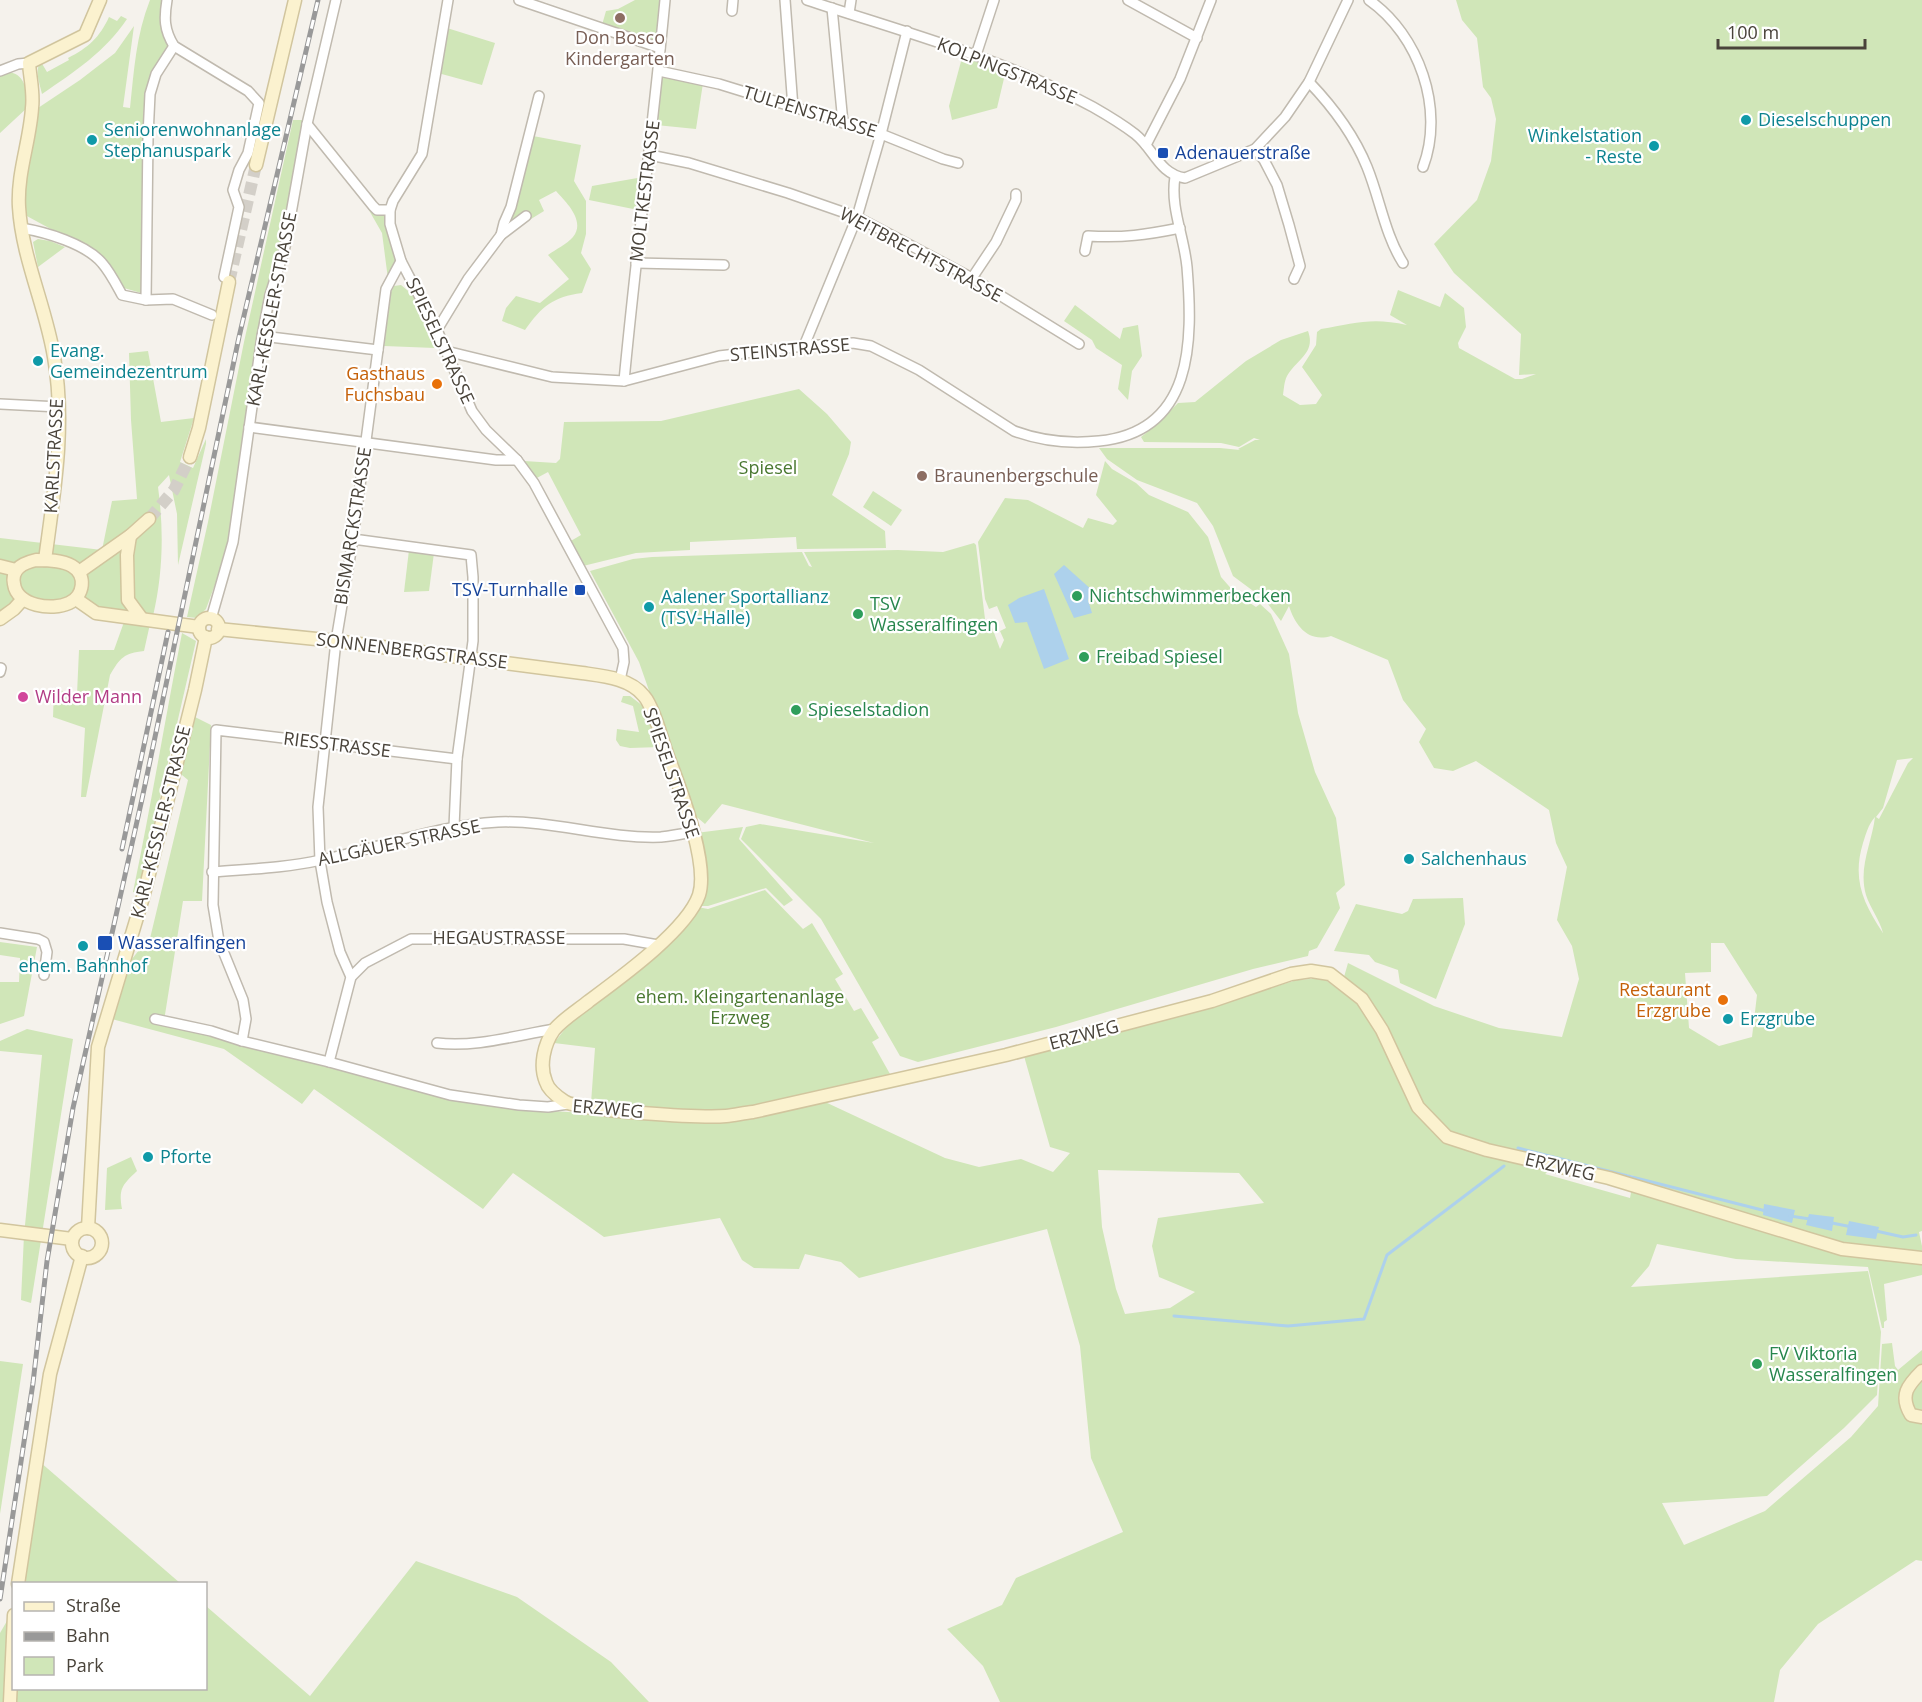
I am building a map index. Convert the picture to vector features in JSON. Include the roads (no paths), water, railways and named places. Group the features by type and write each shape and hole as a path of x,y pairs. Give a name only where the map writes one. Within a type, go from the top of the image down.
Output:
{"street":[{"path":"0,72 18,64 29,63 85,34 100,0"},
{"path":"167,0 165,21 167,34 174,46 248,91 259,103 248,153 239,170 233,190 239,207 200,428 190,457"},
{"path":"256,165 295,0"},
{"name":"KARL-KESSLER-STRASSE","path":"215,624 232,542 262,336 270,295 285,247 307,124 336,0"},
{"path":"401,261 390,224 390,210 393,201 422,154 448,0"},
{"path":"519,0 660,48"},
{"name":"MOLTKESTRASSE","path":"624,381 659,71 664,0"},
{"path":"732,11 733,0"},
{"path":"785,0 793,108"},
{"name":"KOLPINGSTRASSE","path":"807,0 907,31 1022,73 1094,108 1136,135 1163,169 1175,177"},
{"path":"849,13 851,0"},
{"path":"976,55 994,0"},
{"path":"1128,0 1197,38"},
{"path":"1146,145 1180,79 1210,0"},
{"path":"1085,251 1088,236 1138,237 1180,228 1173,192 1175,177 1185,178 1255,150 1285,117 1309,82 1348,0"},
{"path":"1369,0 1400,31 1418,60 1428,91 1430,122 1428,153 1423,167"},
{"path":"832,8 843,123"},
{"path":"804,346 857,217 907,31"},
{"path":"146,300 150,93 156,74 174,46"},
{"name":"KARLSTRASSE","path":"29,63 32,108 19,182 21,228 49,331 55,360 59,408 57,470 45,560"},
{"name":"TULPENSTRASSE","path":"659,71 719,84 881,134 942,159 958,163"},
{"path":"1309,82 1329,103 1345,126 1367,166 1394,249 1403,263"},
{"path":"501,235 516,189 539,96"},
{"path":"307,124 373,206 377,210 390,210"},
{"path":"1255,150 1264,160 1277,185 1300,266 1294,279"},
{"name":"WEITBRECHTSTRASSE","path":"650,155 700,166 857,217 972,278 1079,344"},
{"path":"972,278 996,242 1017,194"},
{"path":"437,330 468,279 501,235 526,216"},
{"path":"21,228 50,234 92,253 105,266 122,295 146,300 173,299 212,315"},
{"name":"STEINSTRASSE","path":"446,351 552,376 624,381 719,356 853,343 871,346 919,370 1014,431 1037,438 1072,442 1128,437 1149,426 1173,399 1182,374 1189,330 1187,263 1180,228"},
{"name":"SPIESELSTRASSE","path":"401,261 437,330 472,411 486,430 517,460 534,483 623,648 624,662 620,680 645,697 672,768 701,865 700,892 693,909 683,922 555,1029 542,1062 546,1083 568,1104"},
{"name":"BISMARCKSTRASSE","path":"351,977 340,952 327,902 320,861 318,807 336,641 386,289 401,261"},
{"path":"636,263 724,265"},
{"path":"262,336 378,350"},
{"path":"0,404 59,408"},
{"path":"249,427 496,460 517,460"},
{"path":"79,572 130,536 149,519"},
{"path":"130,536 127,555 128,600 142,619"},
{"path":"352,539 471,555 473,577 471,659 457,759 454,827"},
{"path":"45,560 63,562 73,566 79,572 82,586 76,599 61,606 51,606 23,599 16,592 14,584 16,570 27,562 45,560"},
{"path":"0,566 16,570"},
{"path":"0,619 23,599"},
{"path":"76,599 96,613 142,619 203,632 203,620 215,624"},
{"name":"SONNENBERGSTRASSE","path":"215,624 620,680"},
{"name":"KARL-KESSLER-STRASSE","path":"88,1228 98,1047 144,894 195,690 203,632"},
{"name":"KARL-KESSLER-STRASSE","path":"216,730 213,904 219,941 243,1000 246,1019 242,1041"},
{"name":"RIESSTRASSE","path":"216,730 457,759"},
{"name":"ALLGÄUER STRASSE","path":"213,872 320,861 454,827 498,822 531,823 640,836 662,837 692,832"},
{"path":"0,933 44,942 47,952 44,975"},
{"name":"HEGAUSTRASSE","path":"351,977 365,963 411,939 624,939 658,945"},
{"name":"ERZWEG","path":"155,1019 211,1030 242,1041 472,1099 529,1106 548,1107 568,1104 581,1108 724,1116 753,1112 1006,1055 1201,1004 1291,974 1311,971 1330,974 1362,999 1382,1030 1418,1107 1447,1137 1486,1150 1609,1178 1842,1249 1922,1258"},
{"path":"328,1062 351,977"},
{"path":"437,1044 482,1041 555,1029"},
{"path":"88,1228 98,1233 101,1246 97,1254 82,1256 73,1248 72,1239 77,1232 88,1228"},
{"path":"0,1230 72,1239"},
{"path":"18,1582 50,1374 82,1256"},
{"path":"1922,1371 1910,1383 1905,1393 1906,1406 1911,1415 1922,1417"},
{"path":"10,1702 12,1658"}],"water":[{"name":"Nichtschwimmerbecken","path":"1064,565 1093,591 1088,600 1092,613 1074,618 1054,574"},
{"path":"1044,589 1069,659 1044,669 1027,622 1015,623 1008,605 1019,598"},
{"path":"1764,1204 1795,1210 1792,1223 1763,1215"},
{"path":"1809,1214 1834,1217 1832,1231 1806,1225"},
{"path":"1849,1221 1879,1227 1876,1239 1846,1235"}],"waterway":[{"path":"1518,1148 1766,1211"},
{"path":"1174,1316 1288,1326 1364,1319 1387,1255 1504,1166"},
{"path":"1790,1216 1810,1219"},
{"path":"1832,1223 1852,1227"},
{"path":"1876,1231 1903,1237 1916,1235"}],"tunnel":[{"path":"229,282 256,165"},
{"path":"149,519 174,490 190,457"}],"railway":[{"path":"0,1599 33,1383 47,1261 73,1108 142,799 239,337 318,0"},
{"path":"122,849 168,632"}],"place":[{"name":"Don Bosco Kindergarten","path":"620,18"},
{"name":"Dieselschuppen","path":"1746,120"},
{"name":"Seniorenwohnanlage Stephanuspark","path":"92,140"},
{"name":"Winkelstation - Reste","path":"1654,146"},
{"name":"Adenauerstraße","path":"1163,153"},
{"name":"Evang. Gemeindezentrum","path":"38,361"},
{"name":"Gasthaus Fuchsbau","path":"437,384"},
{"name":"Braunenbergschule","path":"922,476"},
{"name":"TSV-Turnhalle","path":"580,590"},
{"name":"Nichtschwimmerbecken","path":"1077,596"},
{"name":"Aalener Sportallianz (TSV-Halle)","path":"649,607"},
{"name":"TSV Wasseralfingen","path":"858,614"},
{"name":"Freibad Spiesel","path":"1084,657"},
{"name":"Wilder Mann","path":"23,697"},
{"name":"Spieselstadion","path":"796,710"},
{"name":"Salchenhaus","path":"1409,859"},
{"name":"Wasseralfingen","path":"105,943"},
{"name":"ehem. Bahnhof","path":"83,946"},
{"name":"Restaurant Erzgrube","path":"1723,1000"},
{"name":"Erzgrube","path":"1728,1019"},
{"name":"Pforte","path":"148,1157"},
{"name":"FV Viktoria Wasseralfingen","path":"1757,1364"}],"park label":[{"name":"Spiesel","path":"768,468"},
{"name":"ehem. Kleingartenanlage Erzweg","path":"740,1007"}]}
